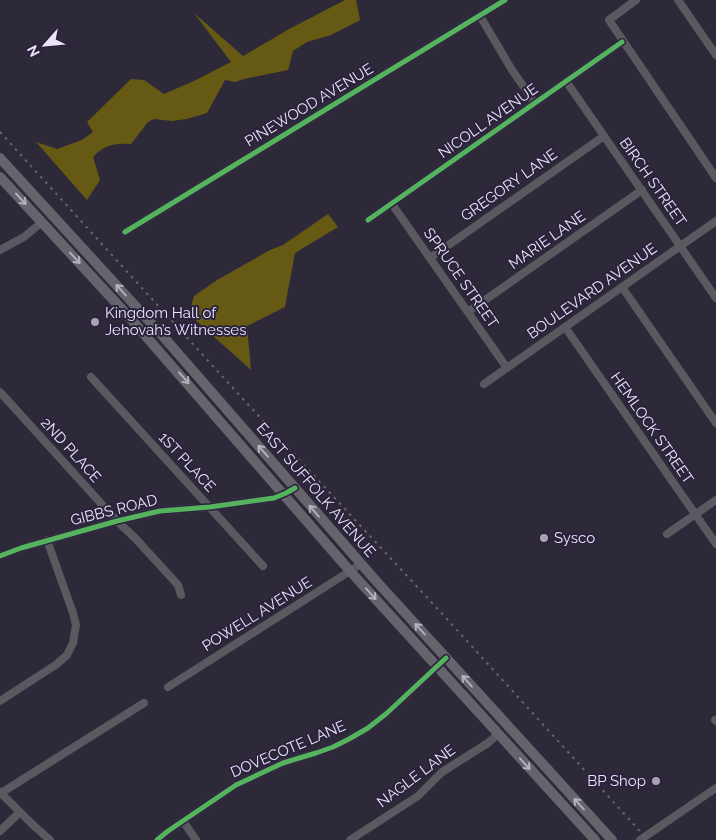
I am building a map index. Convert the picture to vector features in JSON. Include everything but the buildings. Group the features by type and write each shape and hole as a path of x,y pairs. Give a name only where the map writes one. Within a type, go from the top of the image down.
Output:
{"main road":[{"name":"EAST SUFFOLK AVENUE","path":"0,158 145,316 361,564 612,840"},
{"name":"EAST SUFFOLK AVENUE","path":"0,176 171,363 350,571 595,840"}],"street":[{"name":"PINEWOOD AVENUE","path":"125,232 505,0"},
{"path":"636,0 609,20 622,42 716,178"},
{"path":"678,0 716,55"},
{"path":"480,16 512,70 535,103"},
{"name":"NICOLL AVENUE","path":"368,220 622,42"},
{"name":"BIRCH STREET","path":"566,82 716,298"},
{"name":"GREGORY LANE","path":"430,258 604,136"},
{"name":"MARIE LANE","path":"468,312 642,190"},
{"name":"SPRUCE STREET","path":"392,204 507,368"},
{"name":"BOULEVARD AVENUE","path":"484,384 716,221"},
{"path":"0,250 24,237 42,222"},
{"path":"622,287 716,423"},
{"name":"HEMLOCK STREET","path":"565,327 716,544"},
{"name":"1ST PLACE","path":"91,377 263,566"},
{"name":"2ND PLACE","path":"0,392 116,521 136,539 178,585 181,594"},
{"name":"GIBBS ROAD","path":"0,556 47,540 116,521 160,511 210,507 267,499 284,494 295,488"},
{"path":"667,534 716,500"},
{"path":"0,701 57,664 67,655 73,643 76,625 74,613 47,540"},
{"name":"POWELL AVENUE","path":"168,687 361,564"},
{"name":"DOVECOTE LANE","path":"157,840 168,830 236,785 283,763 349,740 387,713 446,658"},
{"path":"50,840 1,792 144,703"},
{"name":"NAGLE LANE","path":"350,840 418,796 442,772 498,734"},
{"path":"640,840 716,788"},
{"path":"0,831 20,812"},
{"path":"183,821 196,840"}],"shaded area":[{"path":"345,0 356,0 360,20 331,35 307,42 293,51 288,70 235,82 225,80 207,113 172,121 154,119 148,122 131,144 110,146 97,153 93,157 100,180 87,200 36,142 57,149 82,140 93,132 87,122 131,79 144,80 164,94 231,62 194,13 243,56"},
{"path":"328,214 338,227 295,253 285,307 247,326 251,370 192,317 190,310 194,296 217,280 270,250 283,245"}],"railway":[{"path":"0,132 648,840"}],"cycle path":[{"path":"125,232 505,0"},
{"path":"368,220 622,42"},
{"path":"0,556 21,548 160,511 210,507 274,498 295,488"},
{"path":"157,840 236,785 283,763 333,747 368,728 387,713 446,658"}],"place":[{"name":"Kingdom Hall of Jehovah’s Witnesses","path":"95,322"},
{"name":"Sysco","path":"544,538"},
{"name":"BP Shop","path":"656,781"}]}
